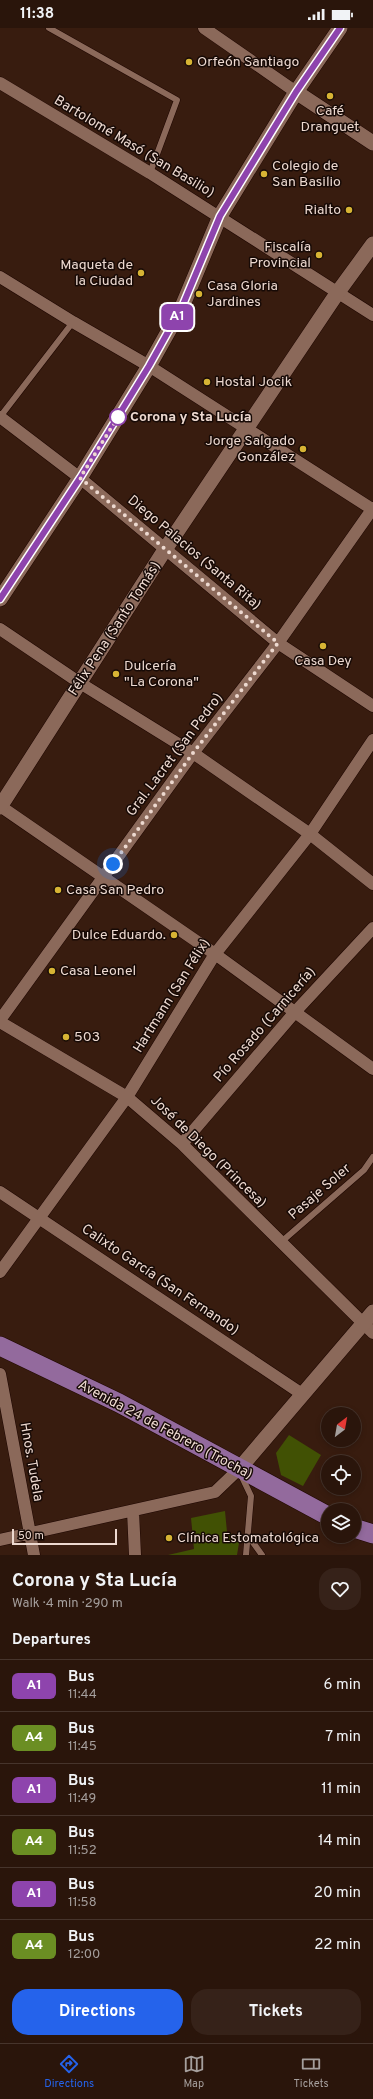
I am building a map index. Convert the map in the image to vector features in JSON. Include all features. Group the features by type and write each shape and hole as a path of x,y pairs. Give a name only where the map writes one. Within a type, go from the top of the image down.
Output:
{"main road":[{"name":"Avenida 24 de Febrero (Trocha)","path":"0,1346 118,1403 321,1512"},
{"path":"361,1530 373,1534"}],"street":[{"path":"204,28 373,143"},
{"path":"0,599 80,478 149,366 182,307 220,216 296,92 340,28"},
{"name":"Bartolomé Masó (San Basilio)","path":"0,83 220,216 373,315"},
{"name":"Félix Pena (Santo Tomás)","path":"0,806 166,548 338,292 373,244"},
{"path":"0,277 149,366 373,508"},
{"name":"Diego Palacios (Santa Rita)","path":"0,417 80,478 166,548 278,643 373,706"},
{"name":"Gral. Lacret (San Pedro)","path":"0,1021 193,753 278,643 373,508"},
{"path":"0,629 80,683 193,753 310,834 373,884"},
{"name":"Hartmann (San Félix)","path":"0,1272 38,1217 127,1097 215,954 310,834 373,740"},
{"path":"0,806 215,954 373,1069"},
{"name":"Pío Rosado (Carnicería)","path":"182,1144 295,1012 373,928"},
{"name":"José de Diego (Princesa)","path":"0,1021 127,1097 182,1144 368,1329"},
{"name":"Calixto García (San Fernando)","path":"0,1192 302,1394"},
{"path":"0,1540 215,1492 239,1469 302,1394 368,1329 373,1312"},
{"name":"Hnos. Tudela","path":"0,1374 34,1555"},
{"path":"133,1511 135,1555"}],"lane":[{"path":"49,28 177,100 150,173"},
{"path":"0,417 73,322"},
{"name":"Pasaje Soler","path":"280,1243 364,1170 373,1157"},
{"path":"239,1469 251,1496 249,1537 246,1555"},
{"path":"249,1537 262,1555"}],"green space":[{"path":"289,1435 321,1455 303,1486 281,1475 276,1453"},
{"path":"225,1511 227,1532 240,1537 237,1555 168,1555 194,1549 191,1518"}],"bus line":[{"name":"A1","path":"0,599 80,478 149,366 182,307 220,216 296,92 340,28"}],"place":[{"name":"Orfeón Santiago","path":"189,62"},
{"name":"Café Dranguet","path":"330,96"},
{"name":"Colegio de San Basilio","path":"264,174"},
{"name":"Rialto","path":"349,210"},
{"name":"Fiscalía Provincial","path":"319,255"},
{"name":"Maqueta de la Ciudad","path":"141,273"},
{"name":"Casa Gloria Jardines","path":"199,294"},
{"name":"Hostal Jocik","path":"207,382"},
{"name":"Corona y Sta Lucía","path":"118,417"},
{"name":"Jorge Salgado González","path":"303,449"},
{"name":"Casa Dey","path":"323,646"},
{"name":"Dulcería \"La Corona\"","path":"116,674"},
{"name":"Casa San Pedro","path":"58,890"},
{"name":"Dulce Eduardo.","path":"174,935"},
{"name":"Casa Leonel","path":"52,971"},
{"name":"503","path":"66,1037"},
{"name":"Clínica Estomatológica","path":"169,1538"}],"route":[{"path":"113,864 193,753 278,643 166,548 80,478 118,417"}]}
